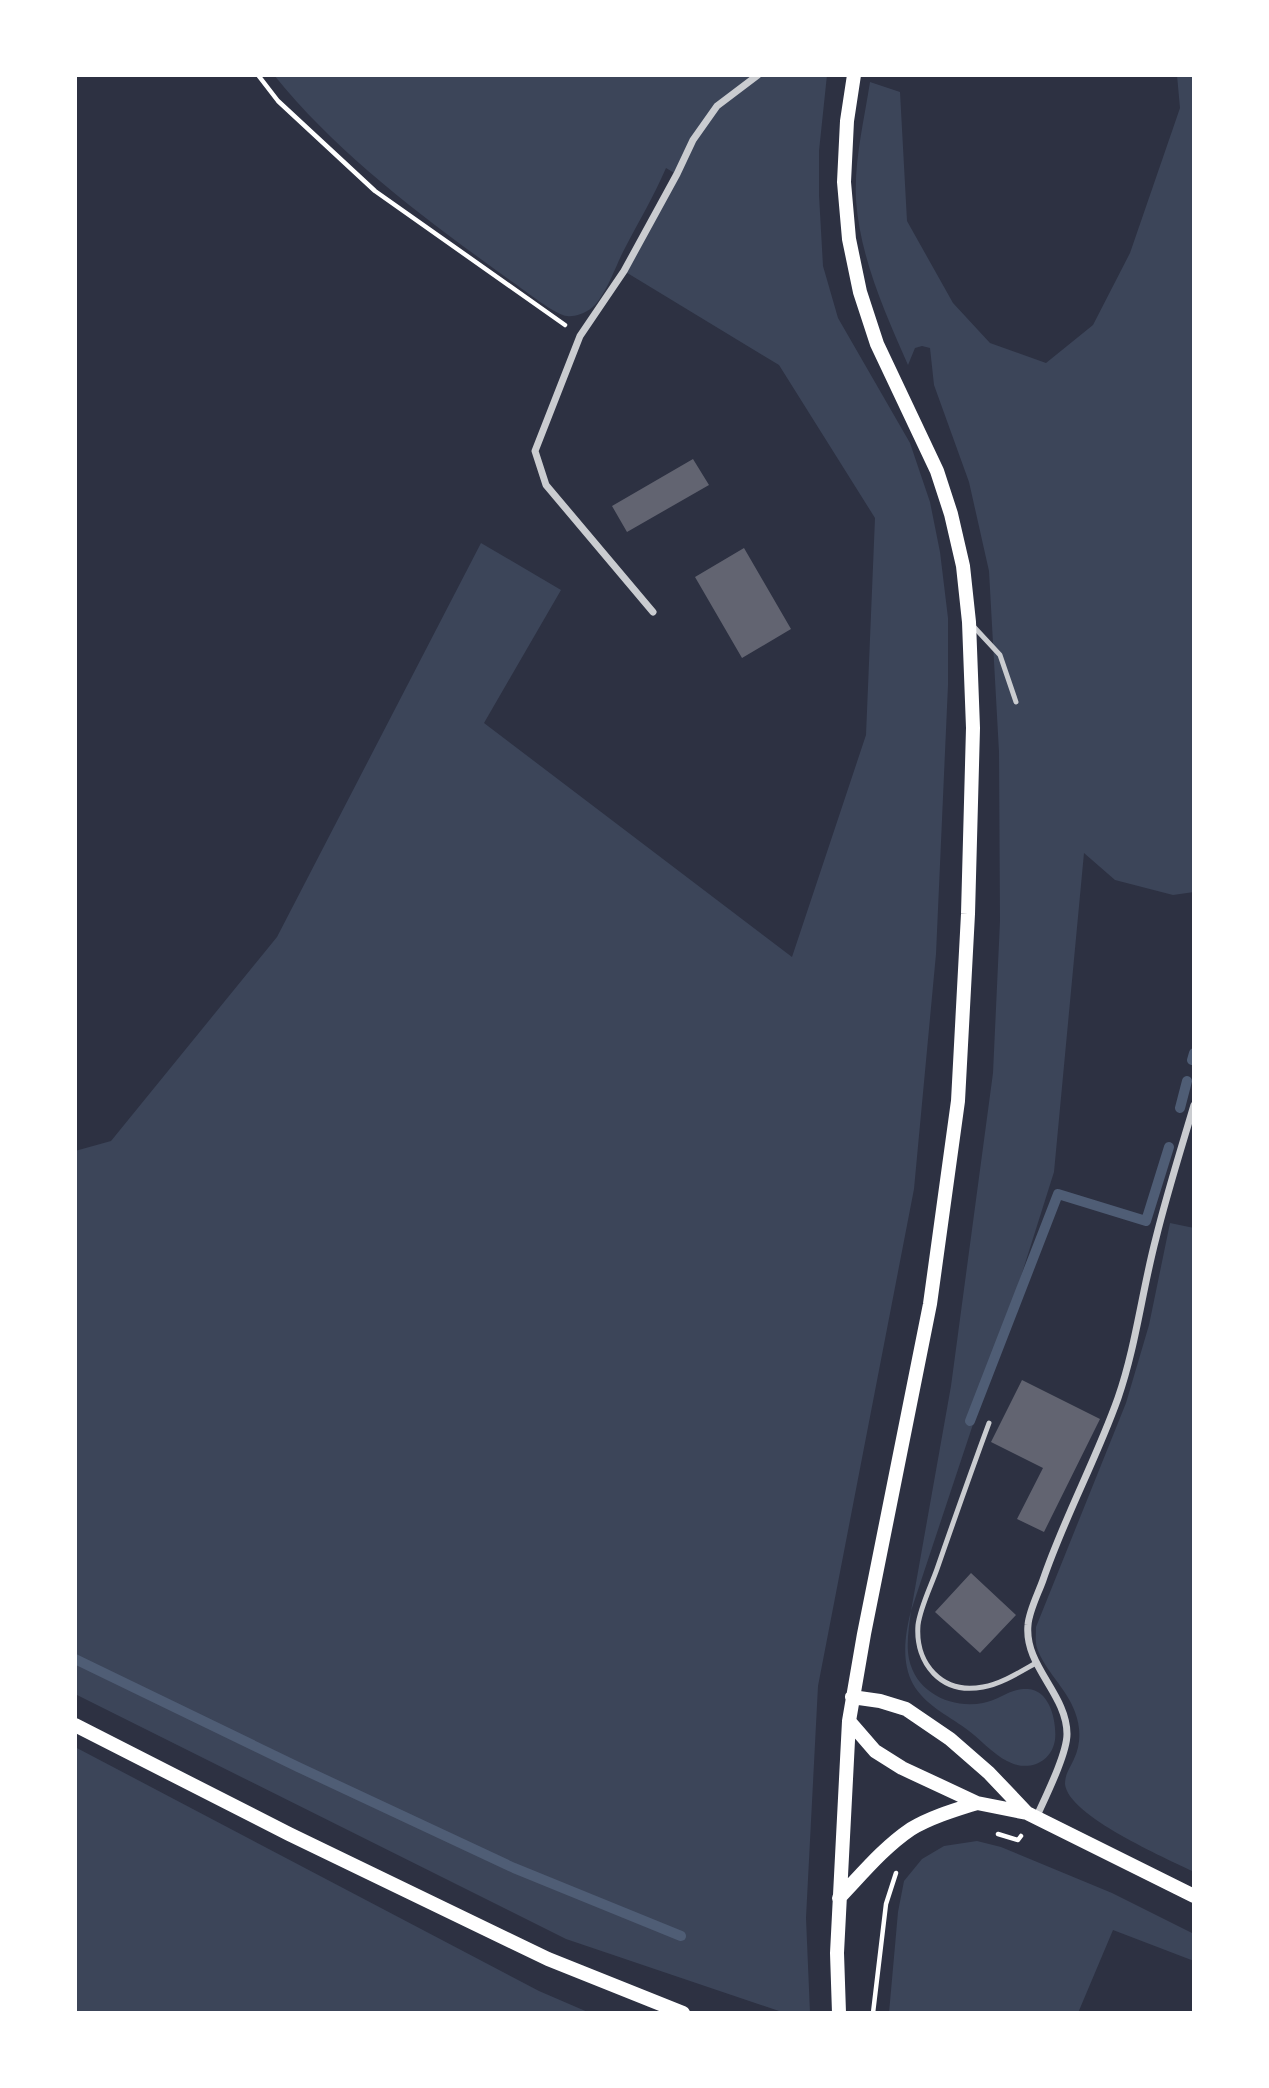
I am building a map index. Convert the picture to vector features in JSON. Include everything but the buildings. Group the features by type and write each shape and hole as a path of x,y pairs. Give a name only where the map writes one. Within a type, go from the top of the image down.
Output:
{"main road":[{"path":"839,2013 839,1898 852,1697 930,1304 958,1101 968,914 973,728 969,622 963,566 951,514 937,471 877,344 857,278 849,239 844,182 847,121 854,75"},
{"path":"852,1697 880,1700 906,1709 950,1739 989,1773 1031,1816"},
{"path":"849,1721 875,1751 902,1768 977,1803 1031,1816 1194,1896"},
{"path":"75,1725 289,1834 548,1959 683,2013"},
{"path":"839,1898 874,1860 912,1829 977,1803"}],"street":[{"path":"653,612 547,485 535,451 580,336 624,271 693,140 717,106 758,75"},
{"path":"1031,1816 1056,1773 1067,1734 1053,1690 1036,1663 1029,1644 1028,1624 1047,1568 1118,1398 1138,1325 1156,1240 1194,1105"}],"lane":[{"path":"969,622 1000,656 1016,702"},
{"path":"989,1423 918,1623 919,1647 929,1670 947,1684 964,1688 984,1687 1036,1663"}],"path":[{"path":"258,75 278,101 375,191 580,336"},
{"path":"996,1833 1017,1840 1031,1816"},
{"path":"873,2013 886,1904 897,1871"}],"shaded area":[{"path":"274,75 827,75 819,151 823,266 838,318 910,443 930,502 940,552 948,618 948,685 936,954 914,1189 818,1686 806,1918 810,2013 785,2013 566,1939 75,1694 75,1151 111,1141 277,937 481,543 561,590 484,723 792,957 866,735 875,518 779,365 624,271 676,174 666,168 599,300 583,313 562,315 482,260 387,187 327,134"},
{"path":"1177,75 1194,75 1194,892 1173,895 1115,880 1084,853 1054,1172 911,1611 951,1386 993,1073 1000,921 999,752 989,571 969,482 934,385 930,348 915,348 908,365 868,264 858,221 857,171 870,82 900,92 907,221 953,303 990,343 1046,363 1093,325 1130,253 1180,108"},
{"path":"1170,1223 1194,1228 1194,1872 1120,1835 1082,1809 1070,1796 1065,1780 1078,1748 1078,1724 1067,1696 1037,1648 1036,1640 1036,1627 1126,1403 1149,1325"},
{"path":"911,1611 909,1659 919,1681 937,1696 959,1703 983,1703 1022,1689 1036,1691 1047,1701 1053,1716 1055,1740 1049,1755 1030,1766 1007,1761 923,1697 913,1684 907,1667 906,1638"},
{"path":"75,1747 539,1991 590,2013 75,2013"},
{"path":"977,1841 1001,1847 1112,1893 1194,1934 1194,1961 1113,1930 1078,2013 889,2013 898,1912 904,1881 922,1859 944,1846"}],"waterway":[{"path":"1192,1060 1194,1053"},
{"path":"1180,1108 1187,1081"},
{"path":"970,1421 1058,1194 1146,1221 1169,1147"},
{"path":"75,1659 514,1868 681,1936"}]}
